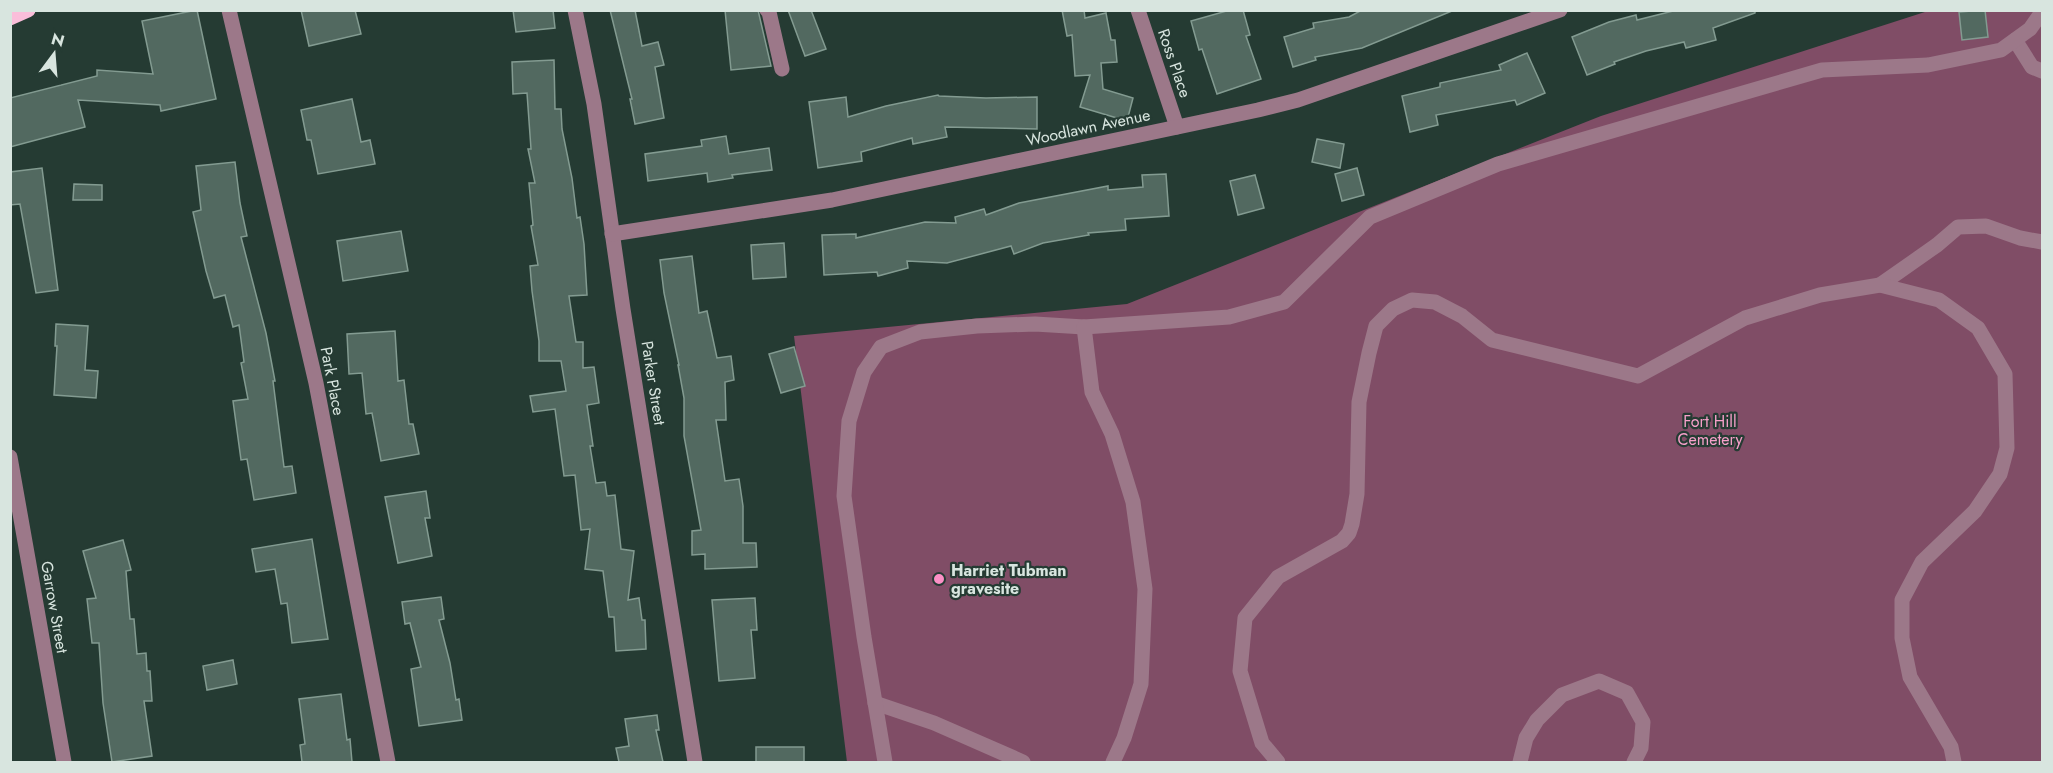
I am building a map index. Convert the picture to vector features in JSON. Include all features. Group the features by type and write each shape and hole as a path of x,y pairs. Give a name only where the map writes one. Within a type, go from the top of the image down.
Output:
{"main road":[{"path":"10,18 28,10"}],"street":[{"name":"Park Place","path":"229,10 316,383 388,762"},
{"name":"Parker Street","path":"575,10 594,104 612,234 695,762"},
{"path":"767,10 782,69"},
{"name":"Ross Place","path":"1138,10 1177,127"},
{"name":"Woodlawn Avenue","path":"612,234 832,200 1298,100 1560,10"},
{"path":"885,762 844,496 849,421 864,372 882,346 920,332 977,326 1035,324 1084,327 1229,317 1284,302 1370,218 1498,164 1822,70 1928,65 2001,50 2030,29 2043,12"},
{"path":"2015,40 2032,67 2043,71"},
{"path":"1880,285 1937,245 1958,227 1986,226 2020,238 2043,242"},
{"path":"1278,762 1262,743 1240,671 1245,618 1278,577 1342,541 1349,533 1357,494 1359,402 1376,326 1393,309 1412,300 1435,302 1462,316 1492,340 1638,376 1745,318 1820,295 1880,285 1939,300 1978,328 2005,374 2007,448 2000,474 1975,512 1922,562 1902,600 1902,639 1910,677 1951,747 1954,762"},
{"path":"1084,327 1092,392 1112,434 1133,502 1145,589 1141,684 1124,738 1113,762"},
{"name":"Garrow Street","path":"10,457 64,762"},
{"path":"1520,762 1526,738 1537,720 1562,695 1599,681 1627,693 1644,722 1641,748 1634,762"},
{"path":"875,703 934,723 1023,762"}],"green space":[{"name":"Fort Hill Cemetery","path":"1928,11 2042,11 2042,762 847,762 794,336 1127,304 1601,116"}],"building":[{"path":"197,10 216,99 161,111 160,105 78,100 85,127 10,147 10,98 97,76 97,70 153,74 142,21"},
{"path":"301,10 355,10 361,34 309,46"},
{"path":"513,10 553,10 555,28 516,32"},
{"path":"610,10 635,10 642,46 658,42 664,65 655,67 664,118 635,124 630,99 632,99"},
{"path":"725,10 758,10 771,66 731,70"},
{"path":"788,10 811,10 826,49 805,56"},
{"path":"1062,10 1084,10 1085,18 1106,13 1111,40 1115,40 1117,62 1101,63 1103,89 1133,98 1127,121 1080,107 1090,75 1075,76 1072,35 1067,36"},
{"path":"1230,10 1243,10 1250,35 1246,36 1261,79 1217,94 1202,49 1199,50 1191,21"},
{"path":"1362,10 1452,11 1362,48 1315,57 1316,60 1293,67 1284,37 1314,28 1313,23 1349,17"},
{"path":"1677,10 1755,10 1755,13 1713,28 1716,40 1686,48 1684,42 1646,51 1614,62 1615,64 1587,75 1572,37 1609,22 1636,15 1637,20"},
{"path":"1985,10 1988,37 1962,40 1959,12"},
{"path":"1527,53 1545,93 1517,105 1515,100 1436,115 1438,125 1410,132 1402,96 1440,87 1440,83 1501,70 1499,65"},
{"path":"554,60 555,109 561,109 562,129 577,218 580,217 584,244 587,295 569,296 576,342 583,342 583,368 594,367 599,403 587,405 593,446 590,446 596,483 605,482 607,496 615,495 621,549 634,551 628,600 639,598 642,620 645,620 646,649 616,651 614,617 609,617 603,571 585,569 590,529 581,530 575,475 564,476 555,409 533,412 530,396 566,391 561,361 539,361 539,341 530,266 538,265 531,226 533,225 529,183 535,183 528,149 531,149 527,93 513,94 512,62"},
{"path":"938,95 986,98 1037,97 1037,129 945,127 947,137 913,144 912,138 861,152 862,161 818,168 809,102 846,97 848,117"},
{"path":"352,99 361,142 370,140 375,164 318,174 311,140 307,140 301,110"},
{"path":"726,136 729,154 769,148 772,170 732,175 733,178 708,182 707,173 648,181 645,154 702,146 701,140"},
{"path":"1317,139 1344,144 1340,168 1312,162"},
{"path":"235,162 247,236 241,237 266,333 275,381 273,381 284,467 292,466 296,493 254,500 247,459 241,460 233,401 248,399 241,363 244,362 239,325 233,327 225,295 214,298 193,212 201,210 196,166"},
{"path":"42,168 58,290 36,293 20,204 10,205 10,172"},
{"path":"1357,168 1364,195 1342,201 1335,174"},
{"path":"1166,174 1169,216 1125,219 1126,230 1088,233 1089,235 1043,243 1014,254 1011,246 947,263 907,261 908,268 878,276 877,272 824,275 822,235 856,234 856,238 925,222 956,223 955,217 984,209 986,215 1019,203 1108,186 1108,190 1143,187 1142,175"},
{"path":"1255,175 1264,208 1238,215 1230,181"},
{"path":"74,184 102,185 102,200 73,200"},
{"path":"401,231 408,271 343,281 337,241"},
{"path":"784,243 786,277 753,279 751,245"},
{"path":"692,256 699,313 707,311 717,358 731,356 734,380 725,382 726,420 716,420 725,481 739,479 743,506 743,543 756,543 757,567 705,569 705,554 692,555 692,531 701,530 684,436 684,398 679,365 664,293 660,260"},
{"path":"56,324 88,326 85,370 98,371 96,398 54,395"},
{"path":"395,331 398,381 404,380 409,424 413,424 419,454 381,461 372,413 366,414 362,373 349,374 347,334"},
{"path":"794,347 805,386 781,393 769,354"},
{"path":"426,491 430,518 425,518 432,556 398,563 385,497"},
{"path":"312,539 328,639 292,643 287,603 281,604 275,569 256,572 252,549"},
{"path":"123,540 131,570 126,571 130,619 134,619 137,654 146,653 147,671 150,671 152,701 144,701 152,756 112,762 103,703 99,643 92,643 87,599 96,598 83,551"},
{"path":"441,597 444,619 439,620 462,720 419,726 411,669 421,667 410,623 405,624 402,602"},
{"path":"755,598 757,630 751,630 755,678 719,681 712,600"},
{"path":"233,660 237,684 207,690 203,666"},
{"path":"341,694 352,762 302,762 300,745 305,744 299,699"},
{"path":"657,715 659,730 656,730 663,762 619,762 616,748 629,746 625,719"},
{"path":"756,747 804,747 804,762 756,762"}],"place":[{"name":"Harriet Tubman gravesite","path":"939,579"}]}
